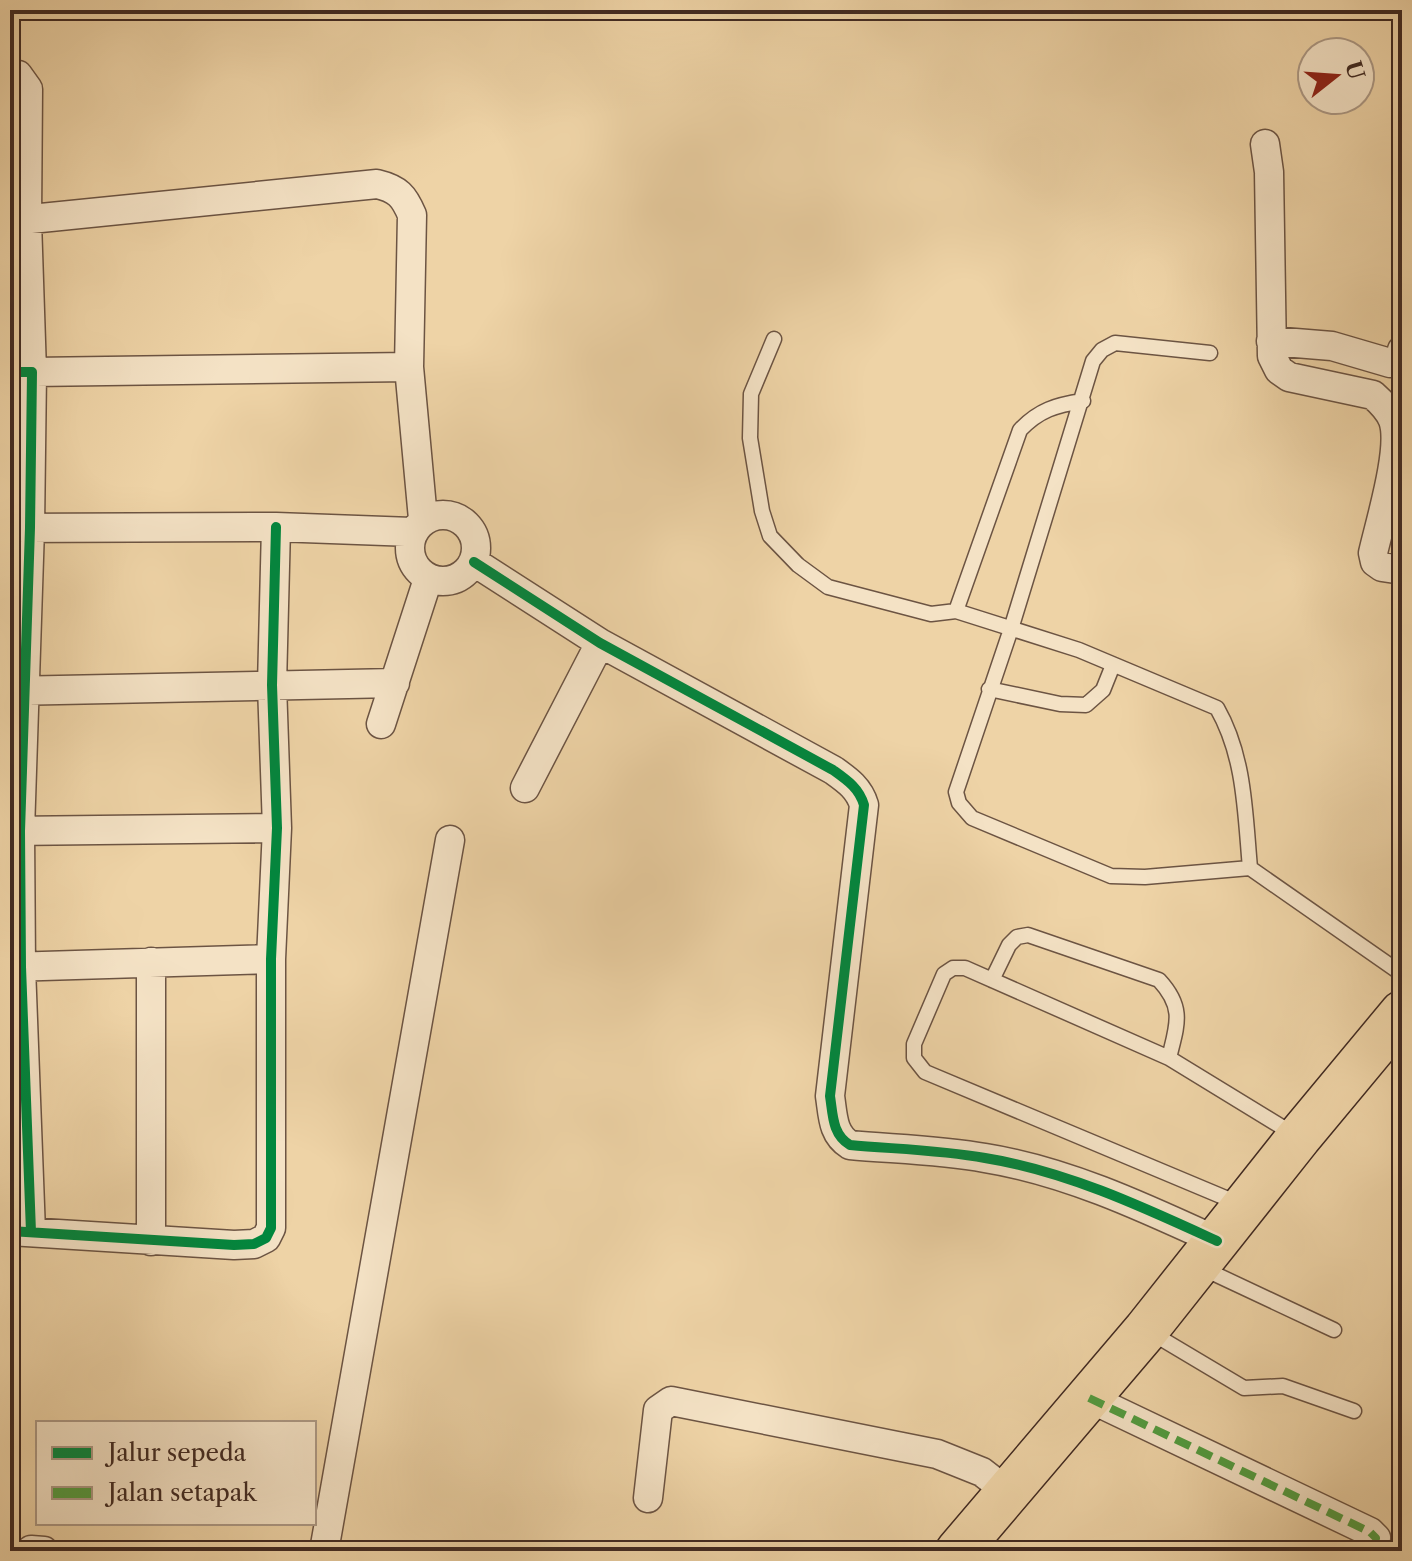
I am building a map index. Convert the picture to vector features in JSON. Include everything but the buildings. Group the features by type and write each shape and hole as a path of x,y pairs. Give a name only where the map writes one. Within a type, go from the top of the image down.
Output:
{"highway":[{"path":"958,1551 1146,1330 1402,1013"}],"street":[{"path":"17,78 28,89 18,221 21,372 15,831 20,1232 234,1245 254,1244 266,1238 271,1228 271,959 277,828 272,685 276,527"},
{"path":"1265,144 1269,172 1272,356 1279,370 1289,377 1373,395 1392,419 1395,449 1373,553 1375,562 1382,567 1402,570"},
{"path":"18,221 377,184 396,189 405,198 412,215 409,367 418,526 409,550 415,567 428,579 446,582 462,576 474,562 477,544 470,528 457,516 440,513 418,526 20,528"},
{"path":"1271,341 1332,346 1390,363 1400,358 1402,350"},
{"path":"21,372 409,367"},
{"path":"474,562 600,643 833,770 861,796 864,805 830,1096 840,1139 850,1145 984,1157 1024,1166 1127,1199 1208,1254"},
{"path":"381,724 428,579"},
{"path":"525,788 600,643"},
{"path":"18,692 395,683"},
{"path":"15,831 277,828"},
{"path":"324,1551 450,840"},
{"path":"16,967 271,959"},
{"path":"151,962 151,1241"},
{"path":"1089,1398 1370,1532 1376,1538 1373,1551"},
{"path":"648,1498 658,1410 671,1401 937,1454 982,1472 1009,1493"},
{"path":"31,1550 44,1551"}],"lane":[{"path":"774,339 751,394 750,408 750,438 762,511 770,536 798,565 828,587 931,614 956,611 1079,650 1217,708 1229,729 1240,765 1250,868"},
{"path":"1210,353 1115,343 1102,350 1093,361 1011,629 956,792 959,803 972,818 1111,876 1145,877 1250,868 1402,974"},
{"path":"956,611 1020,430 1030,419 1051,406 1083,401"},
{"path":"989,689 1060,704 1086,705 1103,690 1113,665"},
{"path":"992,980 1009,945 1017,937 1028,935 1159,980 1177,1007 1177,1025 1169,1058"},
{"path":"1245,1205 925,1072 914,1058 914,1044 944,974 953,968 965,968 1169,1058 1299,1137"},
{"path":"1208,1254 1334,1330"},
{"path":"1146,1330 1244,1388 1283,1386 1354,1411"}],"marked path":[{"path":"1089,1398 1370,1532 1376,1538 1373,1551"},
{"path":"31,1550 44,1551"}],"cycle path":[{"path":"10,372 32,372 20,831 21,967 31,1232"},
{"path":"10,1231 234,1245 254,1244 266,1238 271,1228 271,959 277,828 272,685 276,527"},
{"path":"474,562 600,643 833,770 856,789 864,805 830,1096 834,1124 844,1141 850,1145 968,1155 1045,1172 1132,1203 1217,1241"}]}
